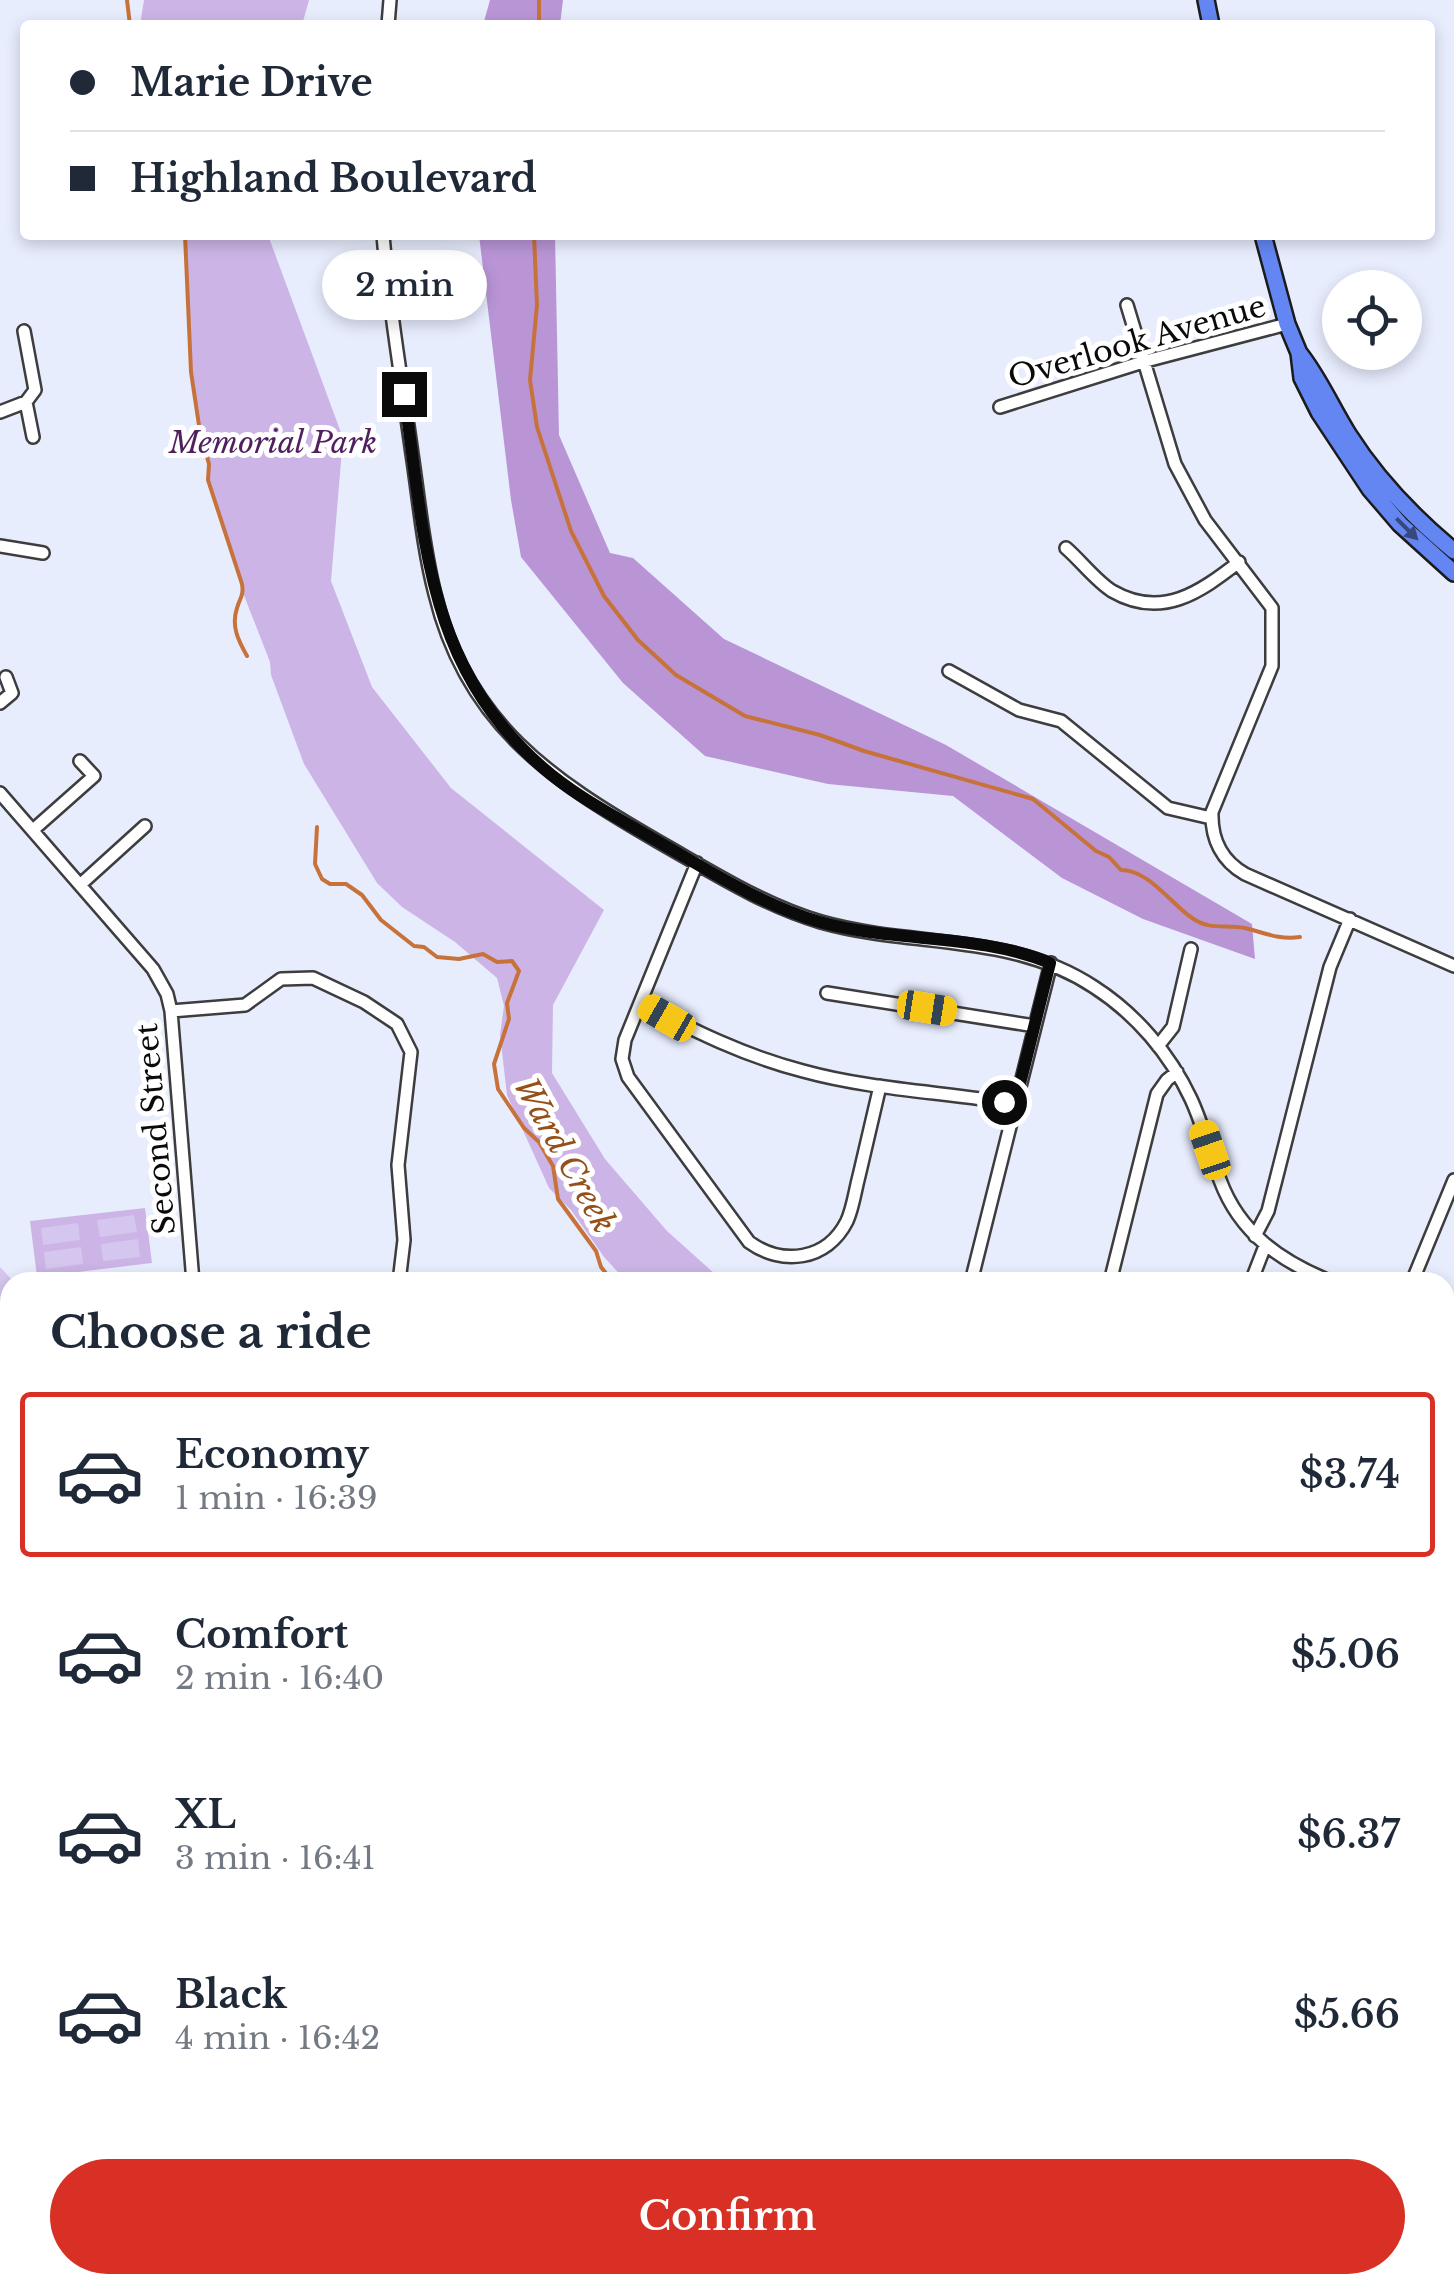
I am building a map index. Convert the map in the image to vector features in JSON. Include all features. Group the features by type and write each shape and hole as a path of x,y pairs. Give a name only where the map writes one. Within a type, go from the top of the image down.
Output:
{"main road":[{"path":"1264,240 1299,353 1302,378 1319,412 1361,477 1400,524 1454,573"},
{"path":"1299,353 1378,474 1407,508 1454,551"}],"street":[{"path":"384,240 429,569 441,617 458,659 500,724 543,768 576,794 756,897 820,922 898,937 990,946 1050,963 1113,1000 1158,1046 1177,1072 1193,1102 1227,1198 1260,1241 1310,1272"},
{"path":"1128,305 1175,464 1206,520 1272,608 1272,666 1211,818 1220,850 1236,870 1454,966"},
{"name":"Overlook Avenue","path":"1000,407 1146,361 1287,324"},
{"path":"0,412 26,402 35,390 24,332"},
{"path":"26,402 33,437"},
{"path":"0,546 43,552"},
{"path":"1066,548 1111,590 1141,601 1174,602 1199,593 1239,562"},
{"path":"949,671 1019,710 1061,720 1168,808 1211,818"},
{"path":"0,703 12,693 6,678"},
{"path":"34,830 94,776 80,761"},
{"name":"Second Street","path":"0,793 152,969 167,994 192,1272"},
{"path":"81,884 146,826"},
{"path":"697,864 623,1046 625,1072 748,1242 772,1255 791,1258 827,1245 842,1228 850,1212 880,1086"},
{"path":"1253,1272 1330,966 1350,919"},
{"path":"1158,1046 1173,1027 1191,950"},
{"path":"973,1272 1050,963"},
{"path":"171,1011 245,1005 281,979 313,978 364,1002 397,1024 411,1052 398,1164 404,1240 401,1272"},
{"path":"828,992 1034,1026"},
{"path":"641,1004 747,1054 805,1072 1015,1104"},
{"path":"1112,1272 1157,1094 1177,1072"},
{"path":"1416,1272 1454,1180"}],"green space":[{"path":"144,0 309,0 303,20 141,20"},
{"name":"Memorial Park","path":"185,240 270,240 343,438 331,581 372,687 451,788 604,910 553,1005 552,1073 605,1159 667,1231 713,1272 618,1272 571,1210 549,1188 507,1095 500,1035 504,1006 497,978 455,942 402,907 377,883 304,764 243,593 208,480 209,464 191,372"},
{"path":"145,1208 152,1263 78,1272 36,1272 30,1221"}],"shaded area":[{"path":"490,0 563,0 561,20 484,20"},
{"path":"480,240 555,240 559,435 610,553 633,558 724,639 946,745 1252,924 1255,959 1143,919 1062,878 953,796 828,784 705,756 623,683 521,557"},
{"path":"134,1215 137,1232 100,1237 97,1220"},
{"path":"78,1223 80,1240 43,1245 41,1228"},
{"path":"138,1239 140,1257 103,1261 101,1244"},
{"path":"81,1247 83,1264 46,1269 44,1252"}],"waterway":[{"name":"Ward Creek","path":"127,0 129,20"},
{"path":"539,0 539,20"},
{"name":"Ward Creek","path":"185,240 191,372 209,464 208,480 242,584 235,627 247,656"},
{"path":"534,240 537,305 530,380 537,427 571,531 604,596 638,640 676,675 745,716 1033,799 1121,870 1141,875 1199,922 1279,937 1300,937"},
{"name":"Ward Creek","path":"317,827 315,864 322,879 330,884 346,884 362,895 381,920 414,946 424,947 437,957 459,959 483,954 497,962 512,961 519,971 507,1003 509,1019 494,1064 498,1089 524,1128 539,1142 553,1166 558,1199 596,1251 605,1272"}],"route":[{"path":"404,394 429,569 441,617 466,675 500,724 526,753 576,794 773,905 857,930 990,946 1050,963 1015,1104 1004,1102"}]}
